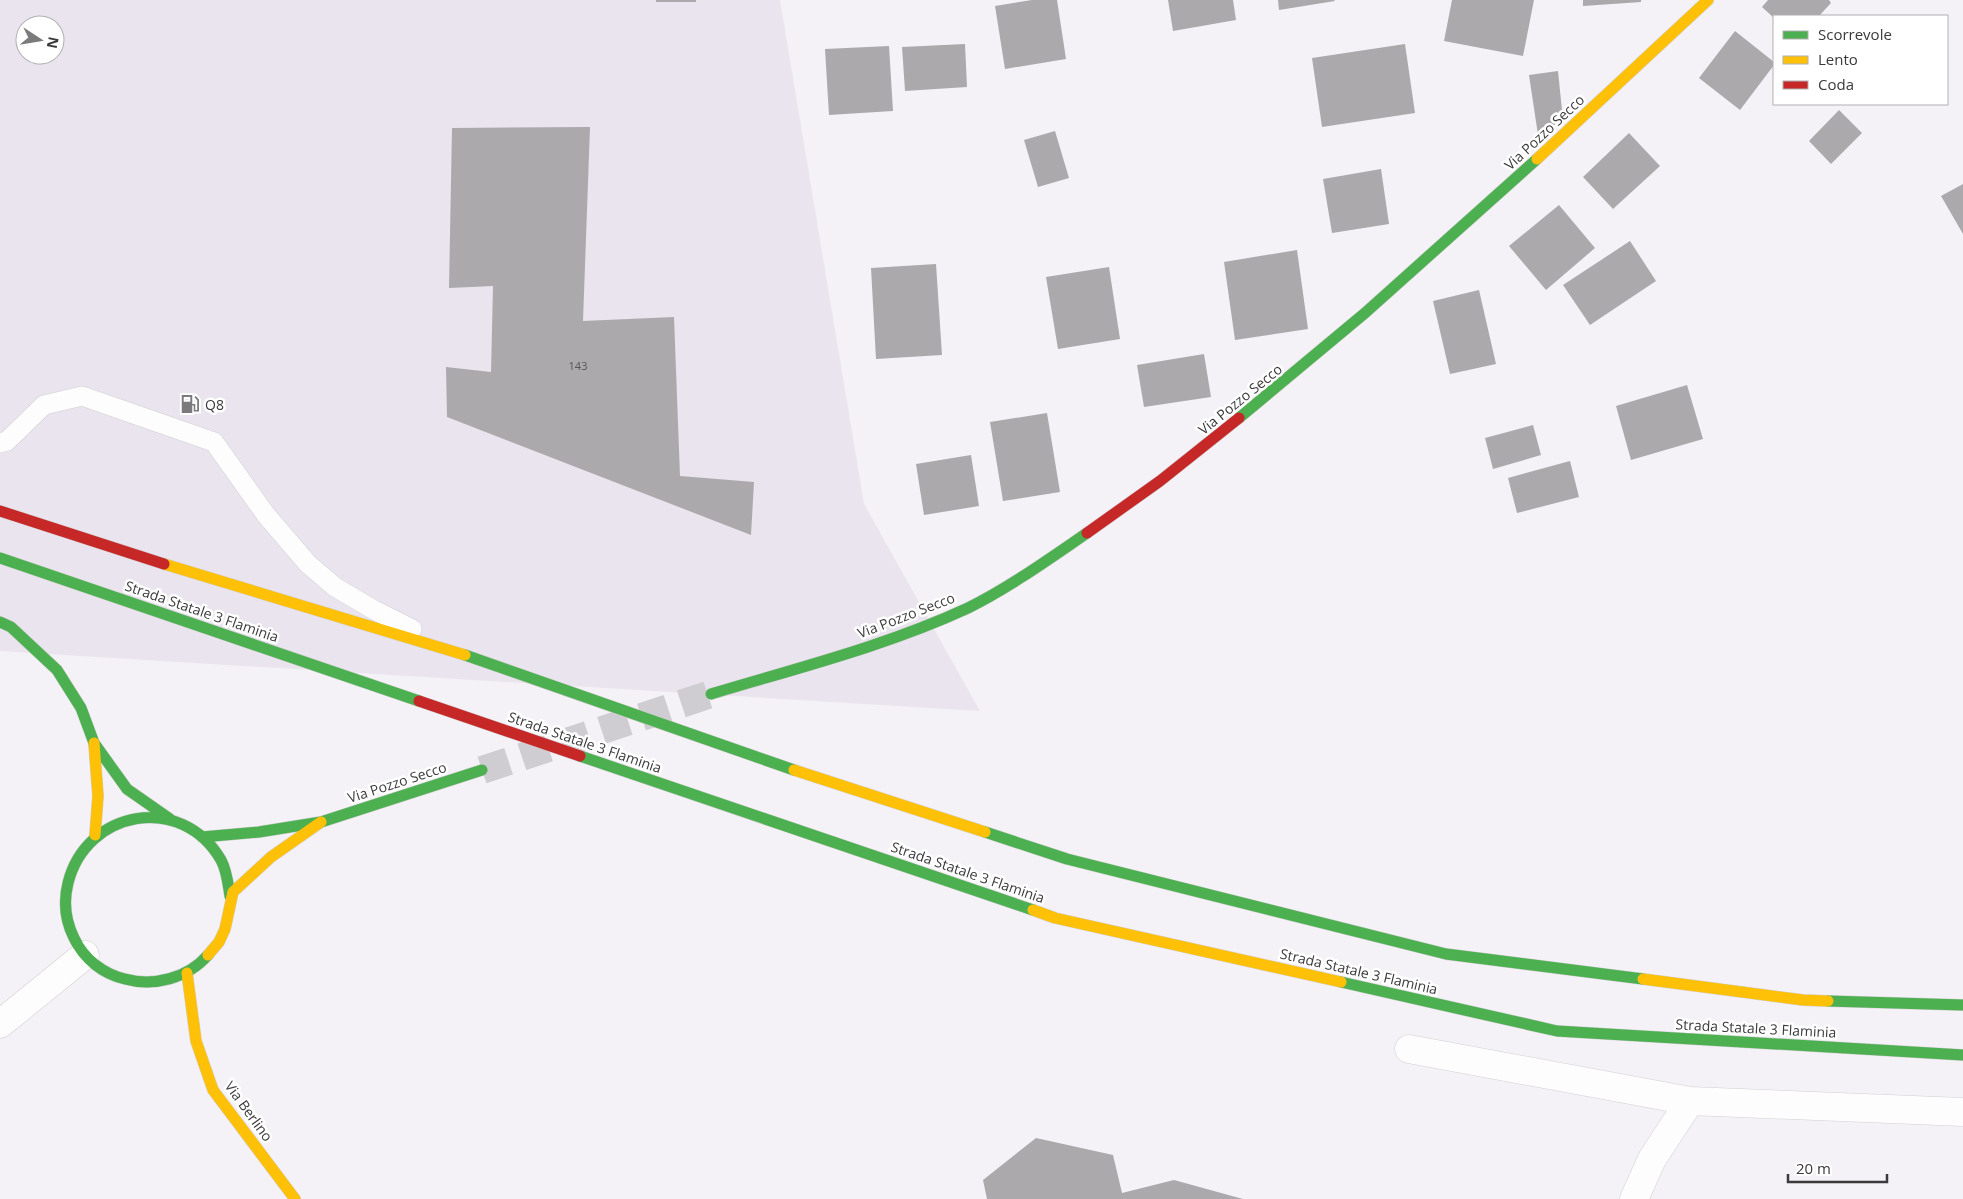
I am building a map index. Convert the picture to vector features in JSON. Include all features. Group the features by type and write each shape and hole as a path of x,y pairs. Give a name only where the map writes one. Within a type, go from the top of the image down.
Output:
{"main road":[{"name":"Via Pozzo Secco","path":"711,694 849,652 953,614 1028,573 1097,526 1186,462 1340,336 1466,226 1708,0"},
{"path":"0,511 467,656 774,763 1067,859 1446,954 1804,1000 1963,1005"},
{"name":"Strada Statale 3 Flaminia","path":"0,558 1055,918 1557,1031 1963,1055"},
{"path":"0,622 11,627 57,670 81,708 94,743 127,788 170,819 187,826 202,837 217,854 227,874 230,896 226,927 217,945 204,961 187,973 160,982 133,982 106,973 85,955 71,932 64,906 66,880 77,855 95,835 118,821 144,816 170,819"},
{"path":"94,743 98,796 95,835"},
{"name":"Via Pozzo Secco","path":"202,837 259,832 322,822 482,770"},
{"name":"Via Pozzo Secco","path":"230,896 259,866 281,847 322,822"},
{"name":"Via Berlino","path":"187,973 196,1040 213,1090 295,1199"}],"street":[{"path":"0,1024 85,955"},
{"path":"1409,1050 1690,1101 1963,1112"},
{"path":"1634,1199 1652,1159 1690,1101"}],"lane":[{"path":"0,443 7,441 44,406 82,396 214,442 266,515 308,564 335,587 374,610 467,656"}],"shaded area":[{"path":"0,0 780,0 864,504 980,711 0,651"}],"building":[{"path":"656,0 696,0 696,2 656,2"},
{"path":"1032,0 1057,0 1066,59 1005,69 995,6"},
{"path":"1168,0 1233,0 1236,20 1173,31"},
{"path":"1278,0 1334,0 1335,1 1279,10"},
{"path":"1452,0 1534,0 1523,56 1444,41"},
{"path":"1583,0 1641,0 1641,2 1583,6"},
{"path":"1768,0 1829,0 1831,3 1820,15 1773,15 1773,17 1762,7"},
{"path":"1735,31 1773,61 1773,66 1740,110 1699,78"},
{"path":"965,44 967,87 905,91 902,47"},
{"path":"1405,44 1415,113 1322,127 1312,58"},
{"path":"889,46 893,111 829,115 825,49"},
{"path":"1558,71 1563,120 1538,135 1529,75"},
{"path":"1839,110 1862,133 1831,164 1809,141"},
{"path":"590,127 583,321 674,317 680,476 754,482 751,535 447,417 446,367 491,372 493,286 449,288 452,128"},
{"path":"1055,131 1069,178 1038,187 1024,140"},
{"path":"1629,133 1660,166 1613,209 1583,177"},
{"path":"1381,169 1389,224 1332,233 1323,179"},
{"path":"1963,184 1963,234 1941,196"},
{"path":"1559,205 1595,248 1546,290 1509,246"},
{"path":"1630,241 1656,281 1590,325 1563,285"},
{"path":"1297,250 1308,329 1235,340 1224,262"},
{"path":"936,264 942,355 876,359 871,268"},
{"path":"1109,267 1120,339 1058,349 1046,277"},
{"path":"1479,290 1496,364 1450,374 1433,301"},
{"path":"1204,354 1211,397 1144,407 1137,365"},
{"path":"1687,385 1703,439 1631,460 1616,406"},
{"path":"1047,413 1060,492 1003,501 990,422"},
{"path":"1533,425 1541,455 1493,469 1485,438"},
{"path":"971,455 979,506 924,515 916,464"},
{"path":"1570,461 1579,497 1517,513 1508,478"},
{"path":"1036,1138 1113,1155 1122,1193 1174,1180 1243,1199 987,1199 983,1180"}],"tunnel":[{"path":"482,770 711,694"}],"traffic: fast":[{"path":"1239,418 1365,313 1537,159"},
{"path":"711,694 873,645 937,622 999,591 1087,533"},
{"path":"0,558 419,701"},
{"path":"0,622 11,627 57,670 81,708 94,743 127,789 170,819"},
{"path":"465,655 794,770"},
{"path":"580,756 1033,910"},
{"path":"202,837 259,832 321,822 482,770"},
{"path":"208,955 191,970 170,979 147,982 136,981 117,977 109,973 89,959 74,938 66,911 68,883 78,858 94,839 114,826 137,819 160,818 183,825 204,838 223,864 230,896"},
{"path":"985,832 1067,859 1446,954 1643,979"},
{"path":"1341,982 1557,1031 1963,1055"},
{"path":"1828,1001 1963,1005"}],"traffic: slow":[{"path":"1537,159 1708,0"},
{"path":"164,564 465,655"},
{"path":"94,743 98,796 95,835"},
{"path":"794,770 985,832"},
{"path":"208,955 219,942 225,929 233,892 271,857 321,822"},
{"path":"1033,910 1055,918 1341,982"},
{"path":"187,973 196,1041 213,1090 295,1199"},
{"path":"1643,979 1803,1000 1828,1001"}],"traffic: jam":[{"path":"1087,533 1160,481 1239,418"},
{"path":"0,511 164,564"},
{"path":"419,701 580,756"}],"place":[{"name":"Q8","path":"190,404"}]}
